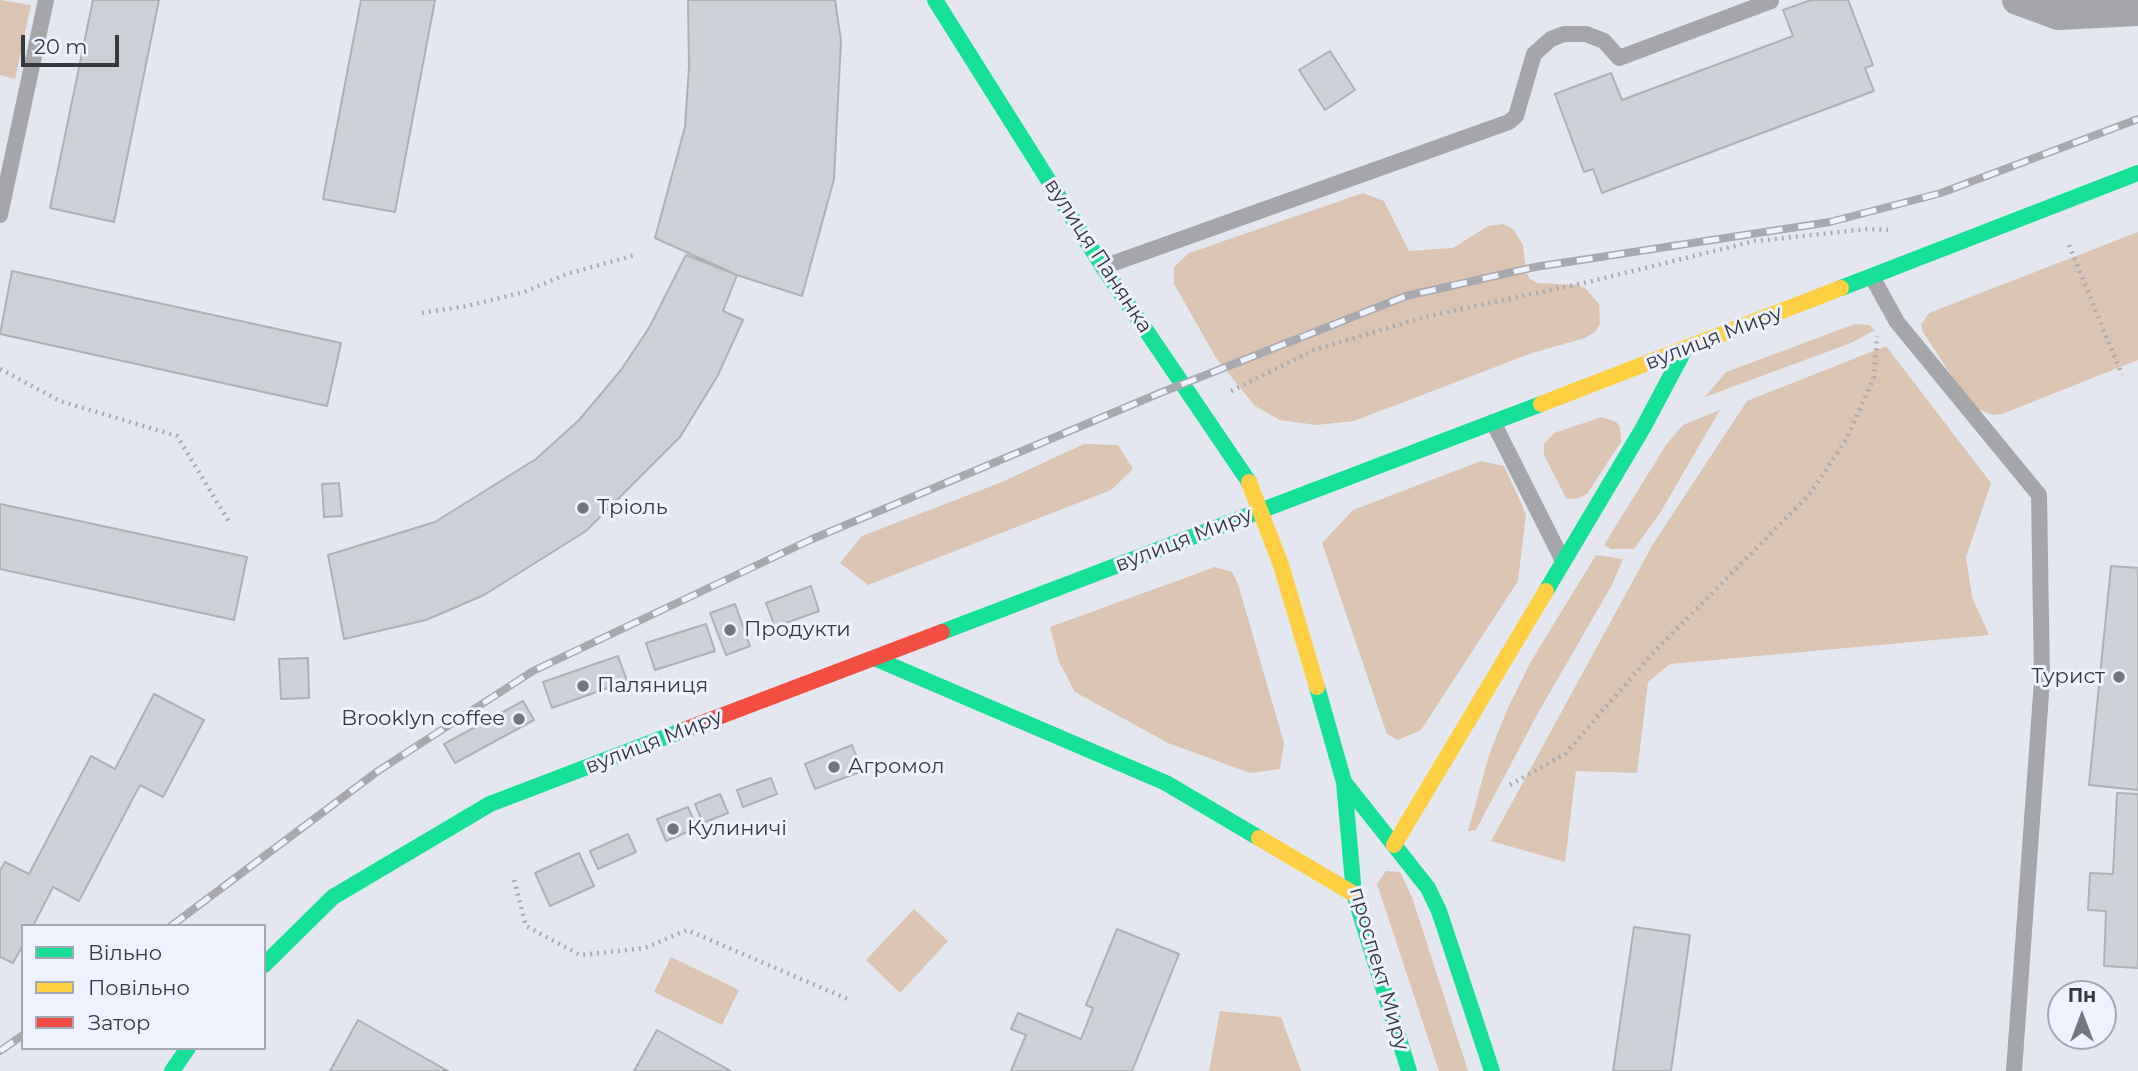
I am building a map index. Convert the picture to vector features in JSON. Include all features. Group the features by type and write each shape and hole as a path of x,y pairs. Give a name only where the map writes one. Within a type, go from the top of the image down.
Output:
{"main road":[{"name":"вулиця Панянка","path":"935,0 1103,267 1247,473 1262,511"},
{"name":"вулиця Миру","path":"266,963 333,897 490,804 1262,511 2138,173"},
{"path":"1394,845 1685,349"},
{"name":"проспект Миру","path":"1262,511 1281,565 1344,782 1354,894 1409,1071"},
{"path":"874,658 1166,783 1354,894"},
{"name":"проспект Миру","path":"1344,782 1428,887 1439,911 1492,1071"},
{"path":"172,1071 185,1051"}],"street":[{"path":"2017,0 2058,15 2138,11"}],"lane":[{"path":"0,215 46,0"},
{"path":"1103,267 1509,122 1516,116 1534,54 1551,39 1564,34 1586,34 1604,41 1619,58 1771,1"},
{"path":"1872,277 1897,323 2039,495 2042,680 2014,1071"},
{"path":"1493,422 1563,561"},
{"path":"185,1051 192,1071"}],"path":[{"path":"1227,393 1314,350 1429,316 1584,283 1755,240 1868,229 1893,230"},
{"path":"2069,245 2122,374"},
{"path":"422,313 467,306 524,292 567,274 635,255"},
{"path":"1510,785 1566,754 1651,655 1809,495 1846,440 1874,377 1877,336"},
{"path":"0,369 60,401 177,436 229,522"},
{"path":"514,880 527,926 580,955 645,948 687,930 850,1000"}],"shaded area":[{"path":"0,0 31,5 15,79 0,75"},
{"path":"1363,193 1384,201 1409,251 1453,248 1488,226 1503,224 1513,229 1523,245 1526,272 1530,279 1538,283 1577,285 1586,289 1599,304 1600,324 1595,332 1585,338 1532,353 1354,421 1316,425 1280,420 1255,406 1216,358 1174,284 1174,267 1189,253"},
{"path":"2138,232 2138,360 2002,414 1993,415 1968,401 1923,332 1921,325 1929,313"},
{"path":"1855,324 1869,325 1875,330 1851,343 1705,397 1726,372"},
{"path":"1886,346 1991,483 1966,557 1972,597 1989,635 1670,664 1648,682 1637,773 1576,771 1565,862 1491,841 1653,544 1747,401"},
{"path":"1720,410 1660,513 1634,549 1611,549 1604,545 1666,445 1683,425"},
{"path":"1602,417 1616,422 1620,427 1621,442 1587,494 1576,499 1566,498 1544,455 1544,444 1554,433"},
{"path":"1084,444 1118,445 1133,469 1111,490 868,585 840,563 862,536 1002,482"},
{"path":"1481,461 1504,466 1526,514 1518,581 1421,730 1398,740 1387,734 1322,543 1353,510"},
{"path":"1596,555 1623,559 1612,585 1538,713 1476,830 1468,831 1490,752 1508,708 1530,663"},
{"path":"1215,567 1232,572 1238,584 1284,743 1280,769 1250,773 1168,743 1075,692 1059,662 1050,627"},
{"path":"1386,871 1400,872 1412,897 1468,1071 1439,1071 1377,884"},
{"path":"914,909 948,941 900,993 866,960"},
{"path":"671,957 739,990 722,1025 654,992"},
{"path":"1220,1011 1281,1017 1301,1071 1209,1071"}],"building":[{"path":"93,0 159,0 114,222 50,208"},
{"path":"361,0 435,0 395,212 323,199"},
{"path":"688,0 835,0 841,41 834,179 802,296 737,275 655,238 685,127 689,67"},
{"path":"1811,0 1848,0 1873,65 1865,68 1874,91 1602,193 1593,169 1584,172 1555,94 1611,73 1622,100 1793,36 1783,10"},
{"path":"1330,51 1355,90 1325,110 1299,70"},
{"path":"686,255 737,275 723,311 743,320 717,377 680,437 586,531 484,595 426,620 344,639 328,555 435,522 536,459 579,420 621,370 649,328"},
{"path":"12,271 341,343 327,406 0,334"},
{"path":"339,483 342,516 324,517 322,484"},
{"path":"0,504 247,557 234,620 0,569"},
{"name":"Турист","path":"2111,566 2138,568 2138,790 2089,785"},
{"path":"811,586 819,611 775,627 766,603"},
{"path":"735,604 750,646 726,655 710,613"},
{"path":"706,624 715,651 655,670 646,643"},
{"path":"618,656 627,681 552,708 543,682"},
{"path":"308,658 309,698 281,699 279,659"},
{"path":"154,694 204,720 163,797 140,785 79,901 53,887 34,924 21,924 21,949 13,963 0,957 0,871 5,862 29,874 91,756 115,769"},
{"path":"523,701 534,720 455,763 444,744"},
{"name":"Агромол","path":"852,745 862,771 815,789 805,764"},
{"path":"771,778 777,794 743,807 737,790"},
{"path":"2117,793 2138,794 2138,968 2104,966 2106,911 2088,910 2090,873 2113,874"},
{"path":"720,794 728,813 703,823 695,804"},
{"path":"688,807 697,828 666,841 657,819"},
{"path":"628,834 636,852 598,869 590,851"},
{"path":"579,853 594,886 550,906 535,873"},
{"path":"1634,927 1690,935 1671,1071 1613,1071"},
{"path":"1117,929 1179,954 1132,1071 1011,1071 1026,1035 1011,1029 1018,1013 1081,1039 1093,1008 1086,1005"},
{"path":"358,1020 448,1071 330,1071"},
{"path":"657,1030 731,1071 634,1071"}],"railway":[{"path":"174,924 378,771 533,671 810,540 1160,393 1406,296 1535,267 1830,222 1941,193 2138,119"},
{"path":"0,1051 21,1036"}],"traffic: fast":[{"path":"935,0 1103,267 1249,482"},
{"path":"1841,288 2138,173"},
{"path":"1546,591 1643,428 1685,349"},
{"path":"942,632 1541,404"},
{"path":"874,658 1166,783 1259,838"},
{"path":"1317,687 1344,782 1354,894 1409,1071"},
{"path":"266,963 333,897 490,804 684,730"},
{"path":"1344,782 1428,888 1439,911 1492,1071"},
{"path":"172,1071 187,1050"}],"traffic: slow":[{"path":"1541,404 1841,288"},
{"path":"1249,482 1281,565 1317,687"},
{"path":"1394,845 1546,591"},
{"path":"1259,838 1354,894"}],"traffic: jam":[{"path":"684,730 942,632"}],"place":[{"name":"Тріоль","path":"583,508"},
{"name":"Продукти","path":"730,630"},
{"name":"Турист","path":"2119,677"},
{"name":"Паляниця","path":"583,686"},
{"name":"Brooklyn coffee","path":"519,719"},
{"name":"Агромол","path":"834,767"},
{"name":"Кулиничі","path":"673,829"}]}
